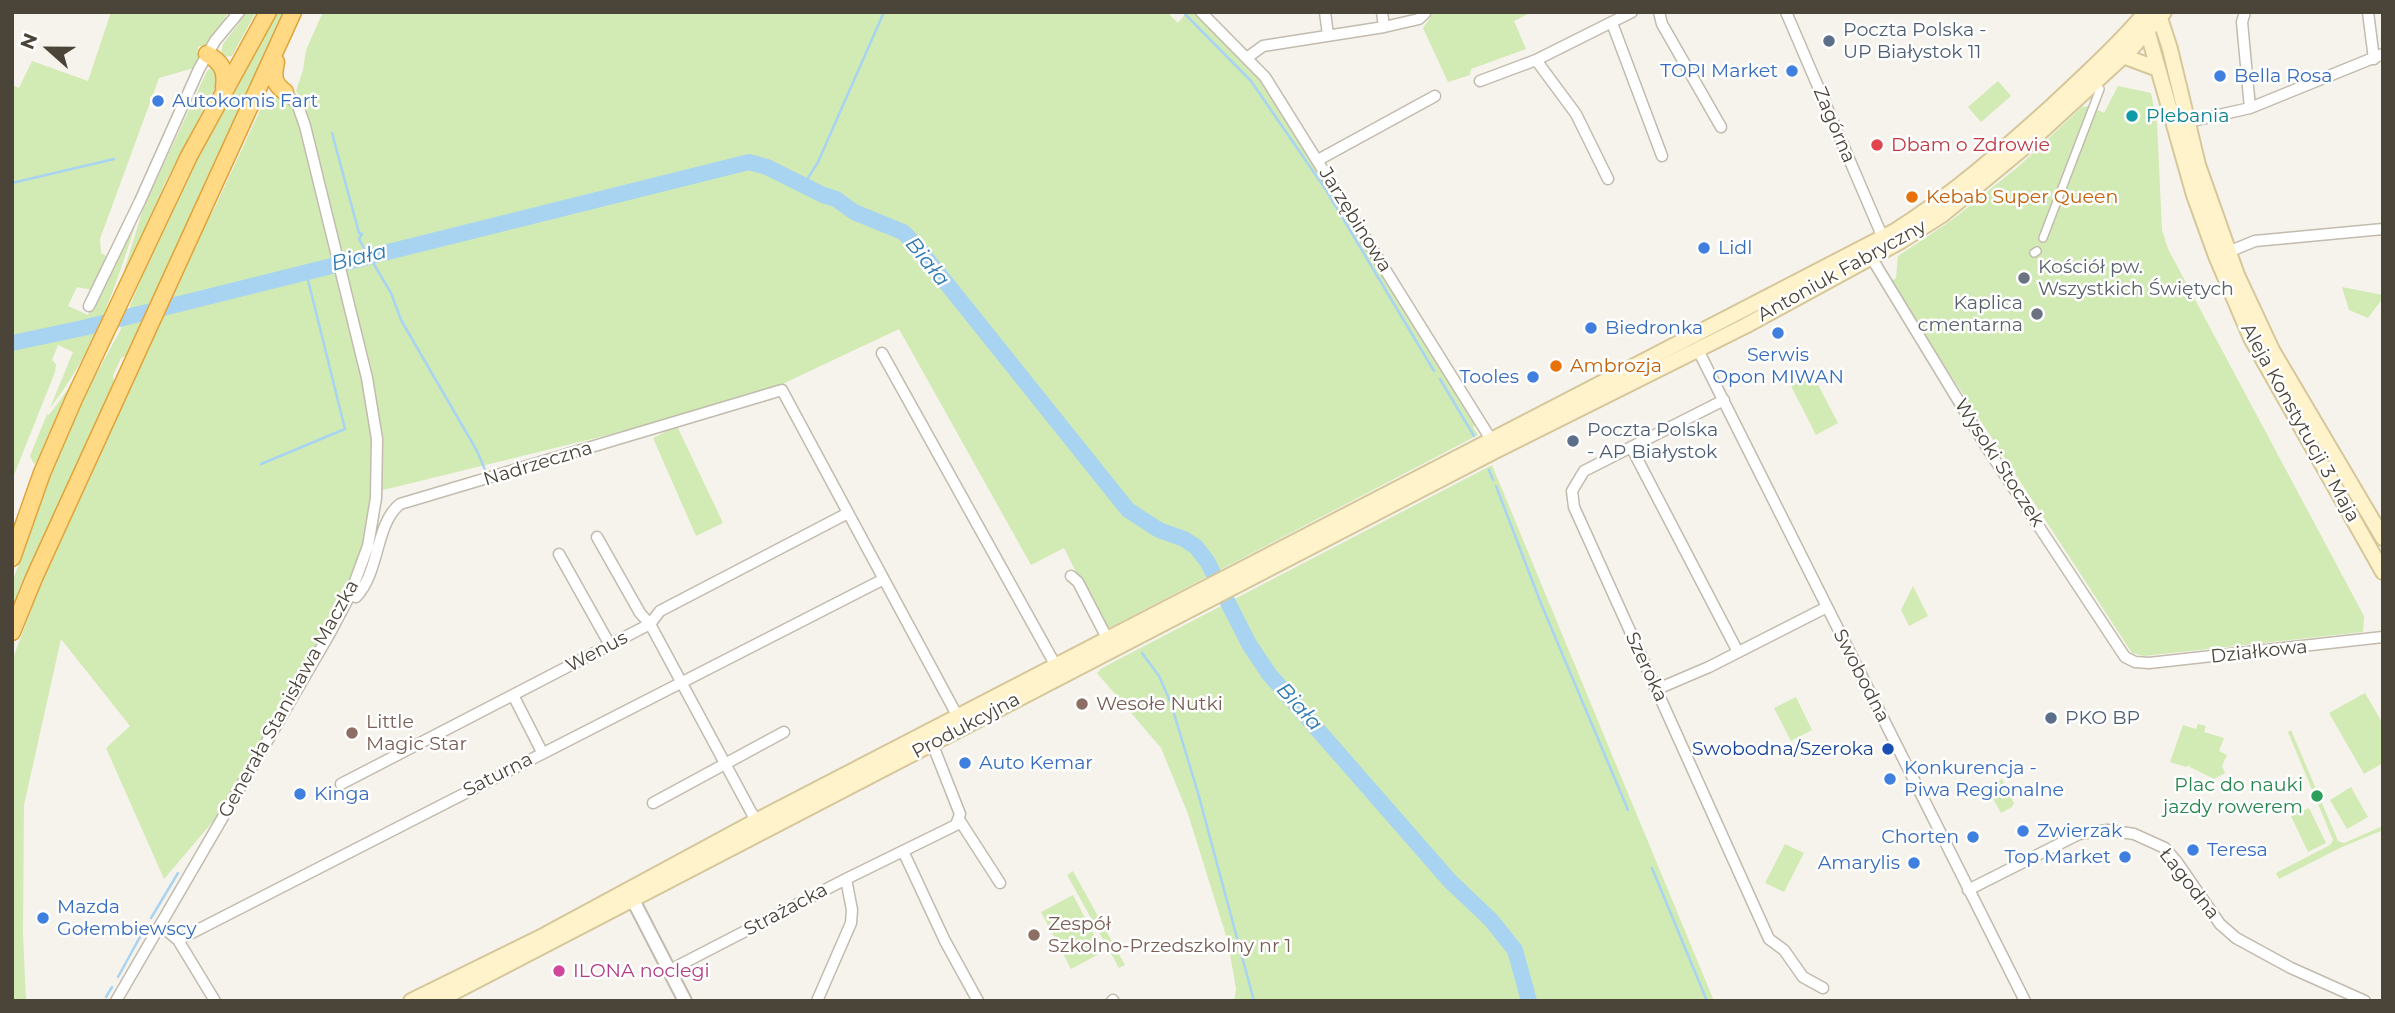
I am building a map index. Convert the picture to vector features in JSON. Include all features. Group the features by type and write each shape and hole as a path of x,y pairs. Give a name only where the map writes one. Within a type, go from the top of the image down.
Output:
{"highway":[{"path":"12,558 42,473 189,156 268,12"},
{"path":"12,632 293,12"},
{"path":"280,42 273,77 275,85 285,93"},
{"path":"211,56 232,61 249,46"},
{"path":"211,56 224,68 226,76 223,94"},
{"path":"246,116 264,94 271,90 285,93"},
{"path":"12,640 19,613"}],"main road":[{"name":"Antoniuk Fabryczny","path":"1694,344 1883,238 1934,206 1979,172 2100,69 2123,56 2151,16"},
{"name":"Antoniuk Fabryczny","path":"1493,446 1871,257 1942,215 2022,149 2151,16"},
{"name":"Aleja Konstytucji 3 Maja","path":"2151,16 2158,69 2194,195 2216,256 2251,338 2383,571"},
{"name":"Aleja Konstytucji 3 Maja","path":"2151,16 2188,122 2198,165 2228,252 2272,350 2383,538"},
{"path":"2123,56 2158,69"},
{"name":"Produkcyjna","path":"760,827 932,743 1212,592 1493,446"},
{"name":"Produkcyjna","path":"411,1001 704,860 958,717 1108,640 1212,592"},
{"name":"Produkcyjna","path":"437,1001 630,895"}],"street":[{"path":"89,306 211,56 239,12"},
{"name":"Jarzębinowa","path":"1202,12 1265,77 1493,446"},
{"path":"1325,12 1328,35"},
{"path":"1382,12 1384,27"},
{"path":"1248,57 1263,46 1384,27 1419,19 1426,12"},
{"path":"1480,81 1536,61 1632,12"},
{"path":"1659,12 1662,24 1721,127"},
{"name":"Zagórna","path":"1786,12 1883,238"},
{"path":"2245,12 2242,22 2250,108"},
{"path":"2188,122 2250,108 2378,56 2368,12"},
{"path":"1612,23 1662,156"},
{"path":"1536,61 1576,114 1608,179"},
{"path":"2043,238 2100,89"},
{"name":"Generała Stanisława Maczka","path":"116,1001 330,633 349,595 368,546 373,522 378,469 373,409 301,114 292,98 285,93"},
{"path":"1318,160 1435,96"},
{"path":"2228,252 2255,241 2383,229"},
{"name":"Wysoki Stoczek","path":"1871,257 1989,451 2119,650 2135,662"},
{"name":"Swobodna","path":"1694,344 2025,1001"},
{"path":"882,353 1056,667"},
{"name":"Nadrzeczna","path":"349,595 356,597 361,591 374,564 387,522 400,504 782,390 848,513"},
{"name":"Szeroka","path":"1724,401 1584,471 1572,491 1574,507 1769,939 1784,950 1803,977 1823,988"},
{"path":"1631,447 1738,652"},
{"path":"848,513 958,717"},
{"name":"Wenus","path":"341,784 650,624 660,611 848,513"},
{"path":"597,537 640,612 650,624 760,827"},
{"path":"559,554 610,645"},
{"path":"1070,576 1078,582 1108,640"},
{"name":"Saturna","path":"178,940 882,580"},
{"path":"1655,690 1709,667 1827,607"},
{"name":"Działkowa","path":"2135,662 2263,652 2383,637"},
{"path":"513,695 542,752"},
{"path":"653,803 784,732"},
{"path":"932,743 954,797 960,821 1000,883"},
{"name":"Strażacka","path":"670,970 951,828 960,821"},
{"name":"Łagodna","path":"1968,890 2079,834 2107,830 2134,834 2165,848 2220,923 2236,938 2269,957 2365,1001"},
{"path":"903,851 946,943 978,1001"},
{"path":"817,1001 851,923 852,910 846,879"},
{"path":"630,895 685,1001"},
{"path":"160,926 178,940 215,1001"}],"green space":[{"path":"111,12 229,12 225,17 227,19 205,46 199,46 197,52 201,57 194,68 159,78 100,239 101,253 108,257 92,290 77,287 68,306 88,315 140,210 114,288 93,338 66,386 50,408 73,352 58,345 52,360 56,364 55,372 12,480 12,85 19,88 32,61 88,81"},
{"path":"244,12 256,12 232,56 225,57 221,54 223,44"},
{"path":"275,12 288,12 130,354 121,358 113,376 115,385 12,613 12,583 55,462 83,398 120,331 161,229 199,151"},
{"path":"323,12 1167,12 1178,23 1187,12 1195,12 1262,81 1476,425 1473,427 1478,435 1105,630 1064,548 1031,565 899,329 776,387 661,422 371,493 360,555 338,608 215,819 164,879 106,748 130,726 61,639 24,805 23,934 26,1001 12,1001 12,661 40,586 91,476 114,414 159,319 162,320 189,251 215,207 263,104 270,97 277,96 291,108 301,99 296,91 306,50"},
{"path":"1434,12 1532,12 1514,21 1526,49 1471,69 1470,75 1448,82 1423,28"},
{"path":"214,66 221,76 164,185 141,247 118,290 143,209 207,71"},
{"path":"1998,81 2011,96 1981,122 1968,107"},
{"path":"2118,86 2151,93 2157,123 2162,230 2168,249 2364,616 2363,632 2144,656 2132,653 1890,282 1896,278 1898,256 1952,220 2019,166 2082,107 2089,106 2104,113"},
{"path":"2342,287 2383,295 2383,298 2368,318 2349,310"},
{"path":"86,358 34,464 30,456 47,414 49,415 68,389"},
{"path":"1813,375 1838,423 1816,435 1791,386"},
{"path":"677,426 723,523 696,536 653,438"},
{"path":"1492,465 1714,1001 1234,1001 1236,989 1228,942 1188,814 1161,748 1097,673"},
{"path":"1913,586 1928,616 1909,626 1901,610"},
{"path":"2365,693 2383,724 2383,763 2364,774 2329,713"},
{"path":"1796,697 1812,730 1791,741 1774,708"},
{"path":"2198,724 2206,726 2204,732 2224,738 2219,751 2227,755 2222,766 2225,773 2214,779 2190,765 2186,767 2170,762 2183,725 2196,729"},
{"name":"Plac do nauki jazdy rowerem","path":"2291,730 2338,841 2344,843 2383,826 2383,830 2279,879 2276,873 2330,845 2333,840 2288,732"},
{"path":"2002,779 2014,803 2001,813 1987,788"},
{"path":"2351,787 2368,817 2347,829 2330,800"},
{"path":"2309,808 2326,843 2308,852 2291,816"},
{"path":"1785,844 1804,853 1784,892 1765,883"},
{"path":"1073,871 1125,965 1119,968 1067,875"},
{"path":"1073,895 1103,952 1071,969 1041,912"}],"waterway":[{"path":"803,186 818,162 884,12"},
{"path":"1185,14 1251,81 1326,190 1434,371"},
{"path":"332,133 359,233 362,234 359,239 365,257"},
{"path":"12,183 114,159"},
{"name":"Biała","path":"12,343 83,328 749,162 767,167 836,199 854,212 903,232 1128,510 1159,530 1184,539 1196,547 1207,561 1249,644 1269,674 1450,881 1491,920 1515,950 1529,1001"},
{"path":"369,256 391,293 401,320 477,451 486,472"},
{"path":"261,464 345,429 306,272"},
{"path":"1440,379 1474,436"},
{"path":"1489,470 1493,480"},
{"path":"1496,486 1540,601 1628,810"},
{"path":"1142,653 1159,676 1170,701"},
{"path":"1172,707 1254,1001"},
{"path":"1652,868 1707,1001"},
{"path":"151,918 178,873"},
{"path":"118,977 141,935"},
{"path":"106,997 112,987"}],"place":[{"name":"Poczta Polska - UP Białystok 11","path":"1829,41"},
{"name":"TOPI Market","path":"1792,71"},
{"name":"Bella Rosa","path":"2220,76"},
{"name":"Autokomis Fart","path":"158,101"},
{"name":"Plebania","path":"2132,116"},
{"name":"Dbam o Zdrowie","path":"1877,145"},
{"name":"Kebab Super Queen","path":"1912,197"},
{"name":"Lidl","path":"1704,248"},
{"name":"Kościół pw. Wszystkich Świętych","path":"2024,278"},
{"name":"Kaplica cmentarna","path":"2037,314"},
{"name":"Biedronka","path":"1591,328"},
{"name":"Serwis Opon MIWAN","path":"1778,333"},
{"name":"Ambrozja","path":"1556,366"},
{"name":"Tooles","path":"1533,377"},
{"name":"Poczta Polska - AP Białystok","path":"1573,441"},
{"name":"Wesołe Nutki","path":"1082,704"},
{"name":"PKO BP","path":"2051,718"},
{"name":"Little Magic Star","path":"352,733"},
{"name":"Swobodna/Szeroka","path":"1888,749"},
{"name":"Auto Kemar","path":"965,763"},
{"name":"Konkurencja - Piwa Regionalne","path":"1890,779"},
{"name":"Kinga","path":"300,794"},
{"name":"Plac do nauki jazdy rowerem","path":"2317,796"},
{"name":"Zwierzak","path":"2023,831"},
{"name":"Chorten","path":"1973,837"},
{"name":"Teresa","path":"2193,850"},
{"name":"Top Market","path":"2125,857"},
{"name":"Amarylis","path":"1914,863"},
{"name":"Mazda Gołembiewscy","path":"43,918"},
{"name":"Zespół Szkolno-Przedszkolny nr 1","path":"1034,935"},
{"name":"ILONA noclegi","path":"559,971"}]}
